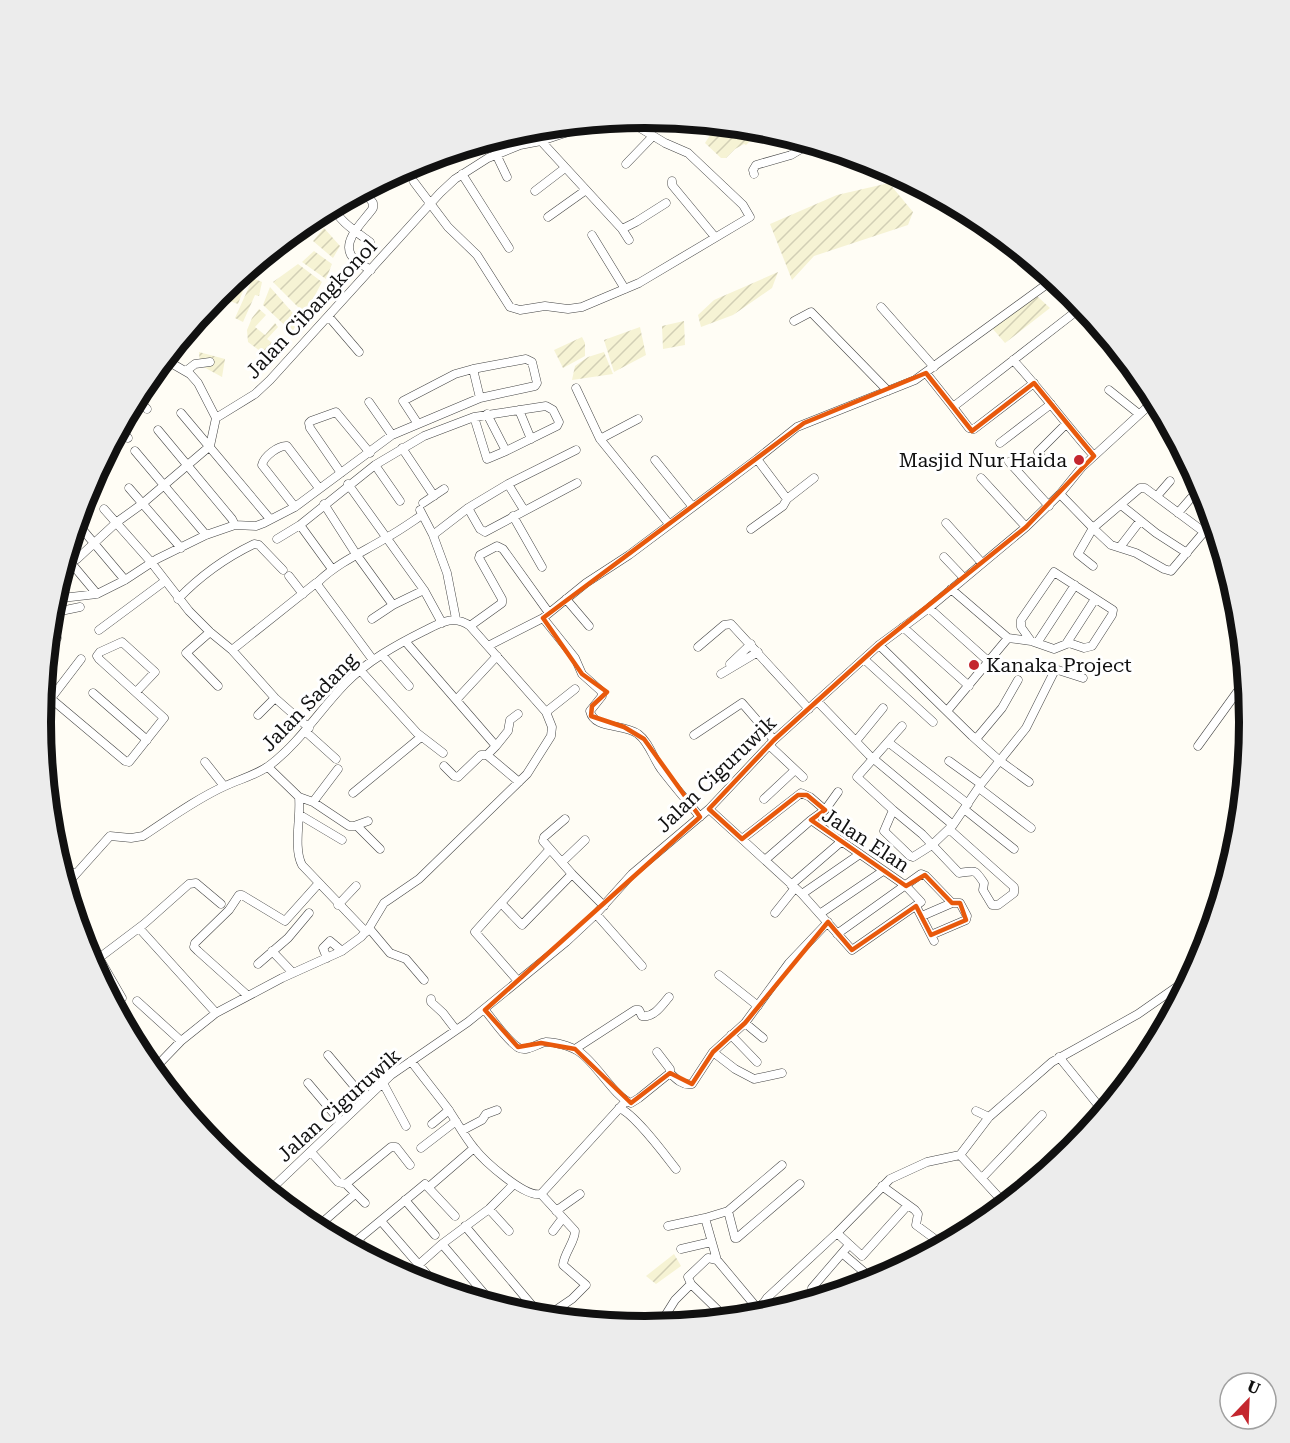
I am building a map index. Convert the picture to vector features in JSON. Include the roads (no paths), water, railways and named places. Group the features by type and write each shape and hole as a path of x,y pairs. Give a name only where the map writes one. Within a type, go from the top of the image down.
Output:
{"street":[{"path":"414,182 448,227 477,255 507,303 515,309 545,306 574,309 626,289 750,217 746,209 688,153 640,128"},
{"name":"Jalan Cibangkonol","path":"216,417 255,394 270,380 448,185 496,154 563,134"},
{"path":"626,164 653,136"},
{"path":"541,141 622,229 629,240"},
{"path":"754,174 753,170 756,165 791,155 801,149"},
{"path":"496,154 507,177"},
{"path":"535,191 565,168"},
{"path":"462,174 508,248"},
{"path":"672,181 671,184 715,237"},
{"path":"548,218 586,190"},
{"path":"368,196 373,203 373,208 355,230 349,249 350,254 370,270"},
{"path":"622,229 666,203"},
{"path":"337,214 370,242"},
{"path":"592,235 626,289"},
{"path":"488,646 546,615 804,423 915,380 1047,284"},
{"path":"881,307 934,367"},
{"path":"794,321 811,312 888,391"},
{"path":"953,407 1075,312"},
{"path":"329,317 360,352"},
{"path":"64,598 97,594 125,580 151,562 206,535 235,525 256,525 295,507 392,435 480,398 535,386 537,378 532,362 526,359 473,369 455,375 403,401 418,424"},
{"path":"1013,360 1094,456"},
{"path":"186,371 195,364 210,362"},
{"path":"75,557 142,504 210,446 216,417 198,383 186,371 171,364"},
{"path":"473,369 480,398"},
{"path":"926,373 969,428 975,429 1034,383"},
{"path":"576,388 600,439 669,524"},
{"path":"1110,390 1139,414"},
{"path":"369,402 392,435"},
{"path":"143,404 147,409"},
{"path":"1000,443 1051,404"},
{"path":"277,539 300,525 348,484 375,465 402,448 442,428 474,417 487,414 549,406 559,420 557,426 487,459 474,417"},
{"name":"Jalan Ciguruwik","path":"274,1186 383,1083 485,1010 596,914 632,874 700,818 772,742 879,645 929,608 1026,527 1060,494 1082,467 1148,406"},
{"path":"519,410 531,438"},
{"path":"341,473 310,429 311,421 336,412 370,453"},
{"path":"181,413 270,519"},
{"path":"487,414 506,451"},
{"path":"600,439 638,419"},
{"path":"1043,460 1038,452 1066,424"},
{"path":"158,430 188,464 235,525"},
{"path":"125,435 128,438"},
{"path":"295,507 262,465 265,458 281,446 287,446 319,488"},
{"path":"402,448 434,496"},
{"path":"433,535 468,508 508,484 576,450"},
{"path":"135,451 206,535"},
{"path":"757,459 787,499"},
{"path":"655,460 692,506"},
{"path":"1009,462 1048,506"},
{"path":"375,465 400,501"},
{"path":"751,529 783,506 787,499 814,478"},
{"path":"981,478 1026,527"},
{"path":"1157,496 1170,481"},
{"path":"468,508 483,532 578,483"},
{"path":"348,484 424,590 442,622"},
{"path":"508,484 524,510"},
{"path":"1093,566 1078,554 1093,528 1143,487 1204,532"},
{"path":"129,488 180,548"},
{"path":"319,581 332,569 386,538 444,489"},
{"path":"1060,494 1111,545 1136,553 1169,571 1173,571 1206,529"},
{"path":"1178,513 1191,498"},
{"path":"324,504 393,605"},
{"path":"1121,505 1187,553"},
{"path":"104,509 151,562 178,599 210,632 232,650 275,698 336,759"},
{"path":"159,1063 181,1041 216,1013 293,972 342,951 368,930 384,903 419,879 519,782 551,736 552,726 546,712 470,626 456,619 447,573 422,509"},
{"path":"513,516 542,567"},
{"path":"1120,547 1140,521"},
{"path":"946,524 982,563"},
{"path":"300,525 332,569"},
{"path":"83,530 125,580"},
{"path":"178,599 216,564 254,544 259,545 303,594"},
{"path":"470,626 502,603 502,599 479,558 480,555 497,546 503,549 575,658 582,674 601,691 602,696 590,711 591,717 595,721 624,727 639,735 700,818"},
{"path":"944,557 964,578"},
{"path":"71,567 97,594"},
{"path":"951,589 1008,638 1057,649 1072,643 1087,648 1094,643 1114,611 1113,608 1095,599 1056,572 1052,573 1021,620 1021,627 1034,642"},
{"path":"99,630 165,581"},
{"path":"232,650 316,583 374,660"},
{"path":"1034,642 1075,585"},
{"path":"372,619 393,605 424,590"},
{"path":"566,599 589,626"},
{"path":"1066,644 1095,599"},
{"path":"61,611 80,607"},
{"path":"929,608 988,661"},
{"name":"Jalan Sadang","path":"72,878 110,836 131,838 142,836 224,786 268,767 307,730 344,685 360,670 405,641 442,622 456,619"},
{"path":"698,647 728,624 751,644 809,709"},
{"path":"903,627 969,686"},
{"path":"210,632 186,653 218,686"},
{"path":"947,711 1008,638"},
{"path":"405,641 496,746"},
{"path":"52,699 125,761 132,760 164,718 99,659 98,654 122,642 155,672 136,692"},
{"path":"751,644 720,674 758,652"},
{"path":"879,645 1000,761 1029,782"},
{"path":"382,655 409,686"},
{"path":"457,699 497,656"},
{"path":"52,697 81,659"},
{"path":"864,659 933,722"},
{"path":"360,670 421,737 443,753"},
{"path":"893,810 884,831 910,856 932,845 951,827 1026,728 1054,672 1058,670 1083,678"},
{"path":"976,738 1002,708 1018,680"},
{"path":"546,712 575,689"},
{"path":"1198,746 1238,690"},
{"path":"93,693 147,740"},
{"path":"258,715 275,698"},
{"path":"818,702 874,759 1014,886 1014,893 998,905 992,905 983,890 984,883 977,871 959,873 932,845 858,778 874,759 888,742 902,726"},
{"path":"694,735 742,703 803,777"},
{"path":"856,741 883,708"},
{"path":"444,766 458,777 482,755 487,755 496,746 508,731 510,720 518,714"},
{"path":"353,793 421,737"},
{"path":"888,742 1014,849"},
{"path":"487,755 519,782"},
{"path":"949,761 1031,828"},
{"path":"205,762 224,786"},
{"path":"268,767 299,797 313,802 346,824 352,826 368,821"},
{"path":"313,802 338,769"},
{"path":"764,799 795,770"},
{"path":"811,820 825,810 838,792"},
{"path":"742,839 801,793 810,797 825,810"},
{"path":"299,797 298,854 302,865 338,905 368,930 385,954 406,959 424,980"},
{"path":"709,809 796,889 852,950 918,904"},
{"path":"300,815 342,840"},
{"path":"565,819 543,840 604,906"},
{"name":"Jalan Elan","path":"765,860 811,820 906,886 918,904 933,938 966,920 967,916 960,903 952,903"},
{"path":"357,825 380,849"},
{"path":"562,862 585,840"},
{"path":"775,913 842,841"},
{"path":"518,981 475,932 550,849"},
{"path":"796,889 860,854"},
{"path":"70,871 75,875"},
{"path":"821,914 882,871"},
{"path":"501,903 522,925 572,874"},
{"path":"837,934 906,886 919,874 925,874 952,903 922,916"},
{"path":"100,957 193,883 196,883 221,904"},
{"path":"247,995 194,947 195,943 229,910 239,895 285,921 319,883"},
{"path":"338,905 356,886"},
{"path":"258,964 288,938 309,913"},
{"path":"596,914 642,966"},
{"path":"657,1052 670,1069 670,1073 680,1082 692,1084 713,1052 745,1023 789,963 828,922"},
{"path":"139,928 216,1013"},
{"path":"327,958 323,948 330,941 342,951"},
{"path":"272,951 293,972"},
{"path":"104,967 122,998"},
{"path":"719,975 758,1006"},
{"path":"764,1303 890,1179 927,1162 960,1155 989,1117 1030,1080 1059,1058 1138,1014 1176,987"},
{"path":"575,1049 635,1010 639,1010 642,1016 650,1016 669,997"},
{"path":"431,999 431,1002 456,1030"},
{"path":"137,1001 181,1041"},
{"path":"485,1010 520,1048 548,1042 575,1049 591,1061 626,1101 631,1102 639,1098 670,1073"},
{"path":"745,1023 763,1038"},
{"path":"731,1035 757,1062"},
{"path":"713,1052 735,1069 754,1079 782,1073"},
{"path":"328,1055 365,1099"},
{"path":"1059,1058 1098,1105"},
{"path":"411,1061 449,1110 474,1148 497,1172 534,1194 541,1194 626,1101"},
{"path":"308,1083 340,1122"},
{"path":"383,1083 406,1126"},
{"path":"619,1108 645,1131 676,1169"},
{"path":"432,1125 449,1110"},
{"path":"463,1130 482,1120 486,1114 497,1110"},
{"path":"976,1111 989,1117"},
{"path":"982,1178 1042,1115"},
{"path":"421,1148 456,1121"},
{"path":"346,1184 392,1147 396,1147 410,1165"},
{"path":"430,1186 474,1148"},
{"path":"310,1152 338,1182 346,1184 365,1203"},
{"path":"960,1155 1000,1198"},
{"path":"668,1226 705,1218 728,1210 782,1165"},
{"path":"360,1242 358,1240 426,1184 455,1216"},
{"path":"415,1269 442,1244 489,1209 514,1184"},
{"path":"728,1210 735,1238 737,1238 800,1184"},
{"path":"882,1186 917,1212 916,1225 935,1239"},
{"path":"324,1221 355,1194"},
{"path":"541,1194 576,1233 565,1254 563,1266 586,1285 558,1309"},
{"path":"556,1211 580,1194"},
{"path":"405,1200 435,1235"},
{"path":"837,1233 862,1256 908,1205"},
{"path":"489,1209 509,1231"},
{"path":"705,1218 715,1259"},
{"path":"553,1231 562,1219"},
{"path":"381,1221 424,1272"},
{"path":"465,1226 531,1304"},
{"path":"681,1249 711,1242"},
{"path":"442,1244 485,1293"},
{"path":"812,1288 849,1245"},
{"path":"696,1246 715,1259 755,1305"},
{"path":"842,1253 863,1272 862,1274"},
{"path":"715,1259 706,1260 688,1277 688,1281 718,1310"},
{"path":"666,1315 675,1300 691,1284"}],"place":[{"name":"Masjid Nur Haida","path":"1079,460"},
{"name":"Kanaka Project","path":"974,665"}]}
